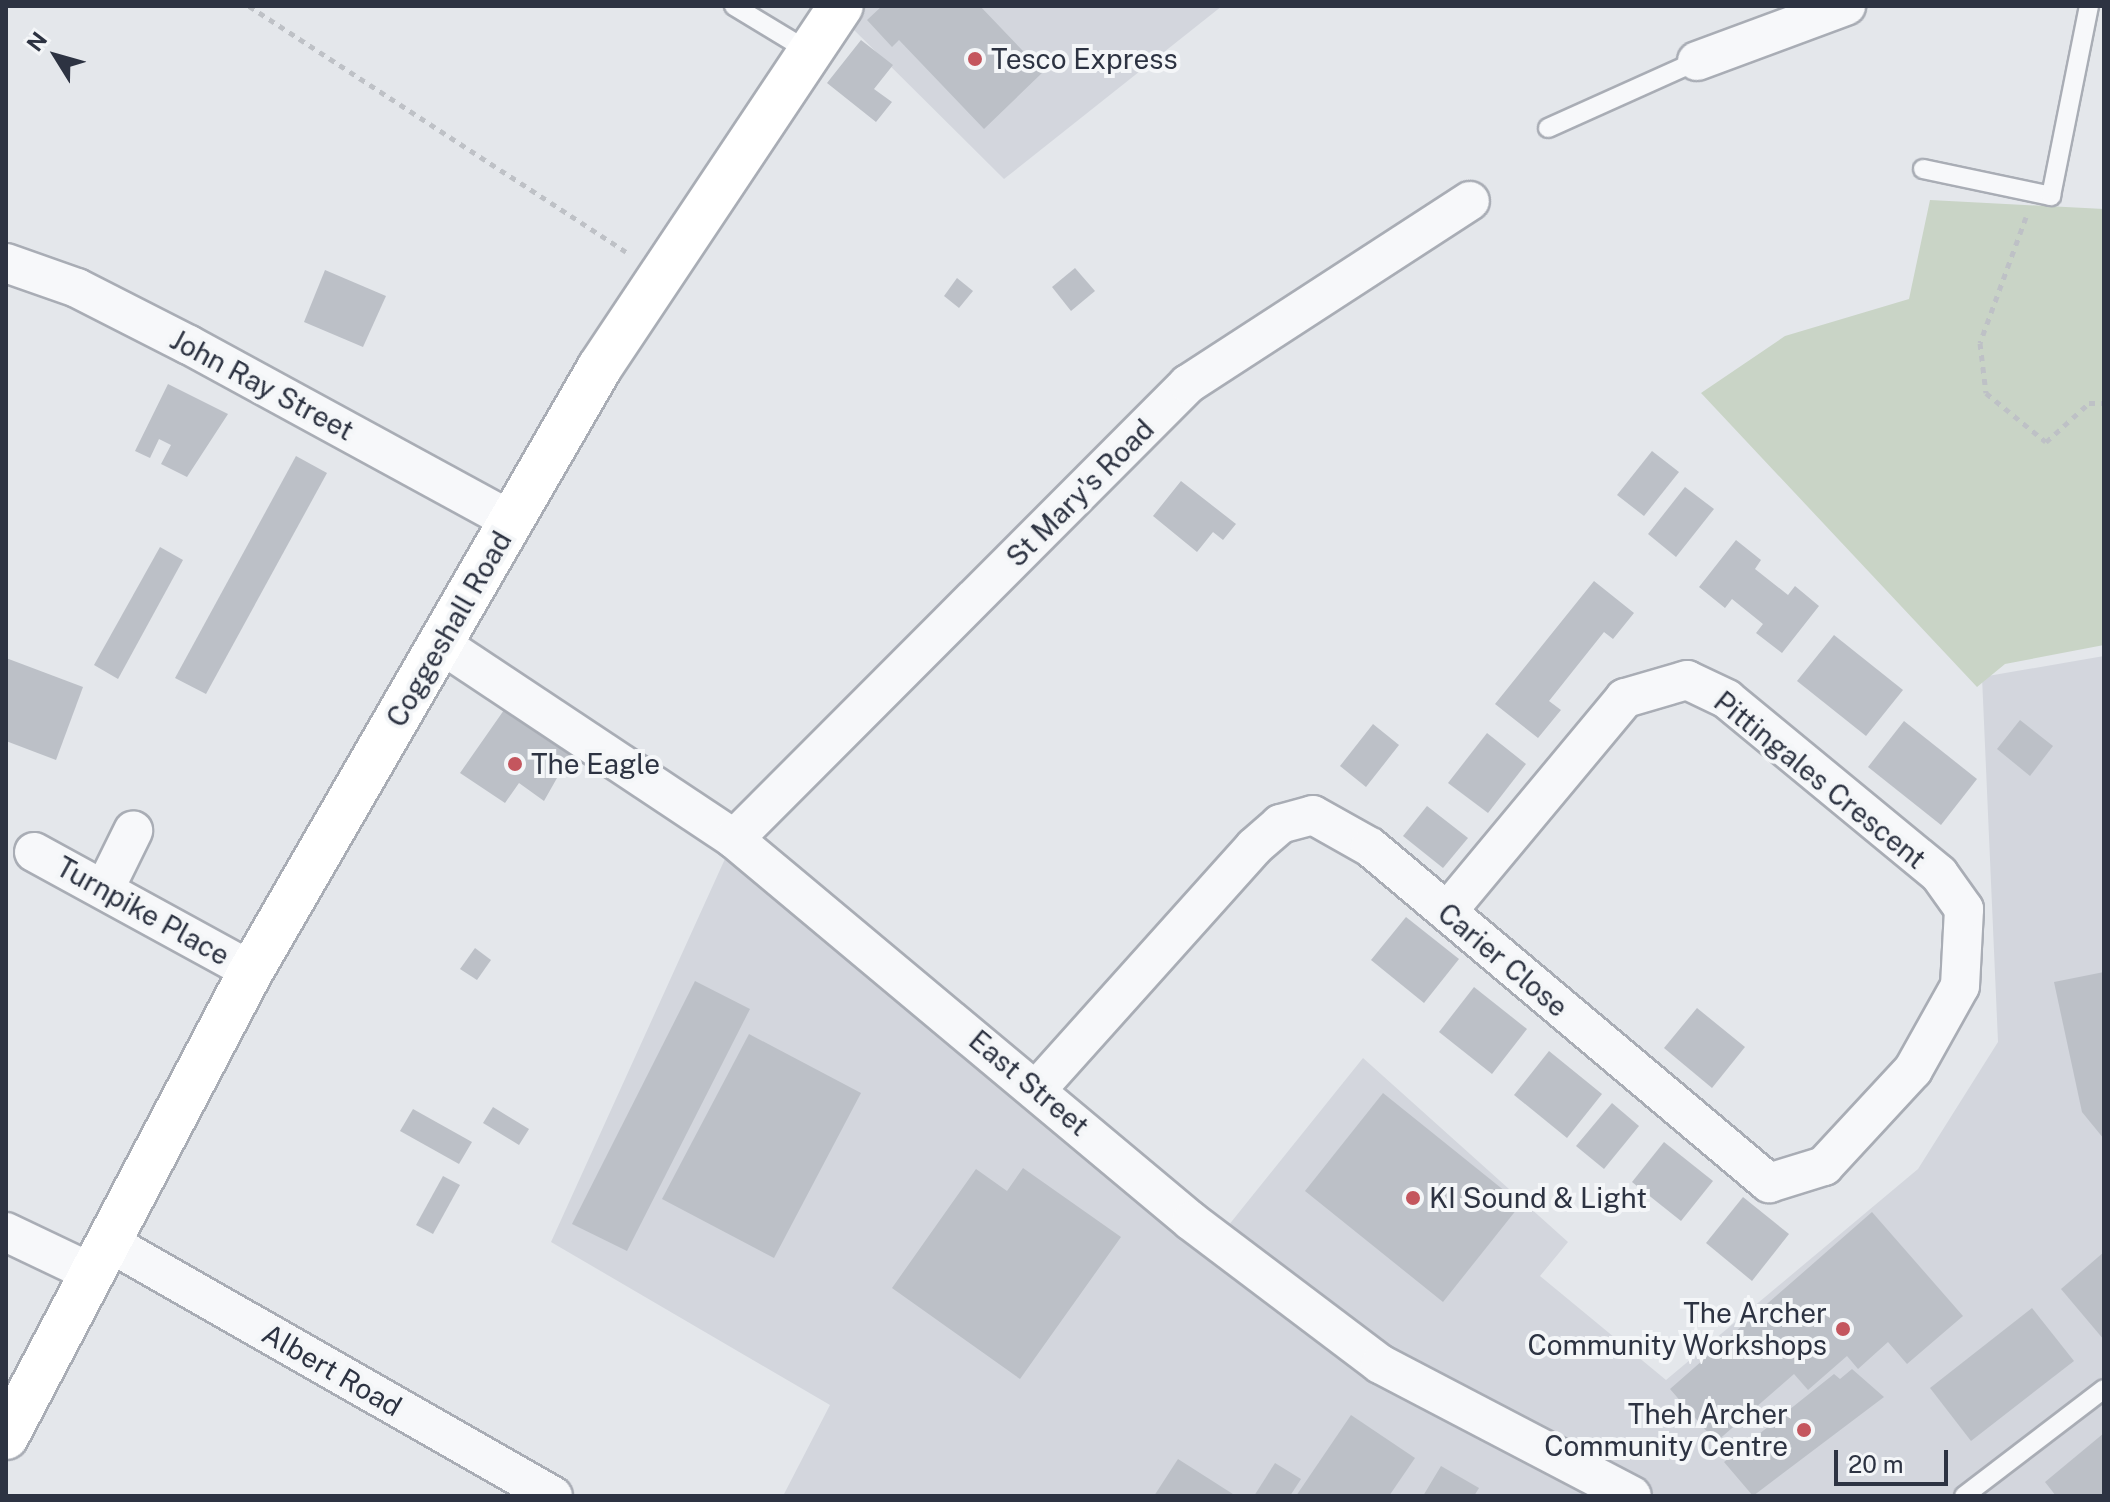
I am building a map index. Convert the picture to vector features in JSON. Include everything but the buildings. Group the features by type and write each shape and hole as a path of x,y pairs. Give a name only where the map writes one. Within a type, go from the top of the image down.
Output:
{"main road":[{"name":"Coggeshall Road","path":"6,1437 251,971 512,521 658,272 841,6"}],"street":[{"path":"1697,61 1846,6"},
{"name":"St Mary's Road","path":"734,839 1188,384 1470,201"},
{"name":"John Ray Street","path":"6,263 77,288 512,521"},
{"name":"East Street","path":"441,644 734,839 1038,1088 1191,1221 1380,1364 1632,1496"},
{"name":"Pittingales Crescent","path":"1447,912 1625,698 1687,680 1727,699 1939,874 1964,909 1960,986"},
{"name":"Carier Close","path":"1038,1088 1167,937 1280,824 1313,815 1334,823 1447,912 1769,1183 1824,1166 1913,1070 1960,986"},
{"path":"105,888 133,831"},
{"name":"Turnpike Place","path":"34,852 105,888 251,971"},
{"path":"6,1232 102,1259"},
{"name":"Albert Road","path":"102,1259 553,1496"}],"lane":[{"path":"734,6 810,52"},
{"path":"1923,169 2051,196 2089,6"},
{"path":"1548,128 1697,61"},
{"path":"1964,1496 2104,1389"}],"path":[{"path":"249,6 658,272"},
{"path":"2035,192 1980,343 1986,393 2046,442 2089,403 2104,403"}],"shaded area":[{"path":"862,6 1222,6 1004,179 846,22"},
{"path":"2104,656 2104,1496 783,1496 830,1405 551,1242 734,839 1228,1226 1363,1058 1568,1242 1540,1276 1666,1380 1918,1169 1998,1042 1982,677"}],"green space":[{"path":"1930,200 2104,209 2104,645 2005,664 1977,687 1701,393 1785,336 1909,299"}],"place":[{"name":"Tesco Express","path":"975,59"},
{"name":"The Eagle","path":"515,764"},
{"name":"KI Sound & Light","path":"1413,1198"},
{"name":"The Archer Community Workshops","path":"1843,1329"},
{"name":"Theh Archer Community Centre","path":"1804,1430"}]}
